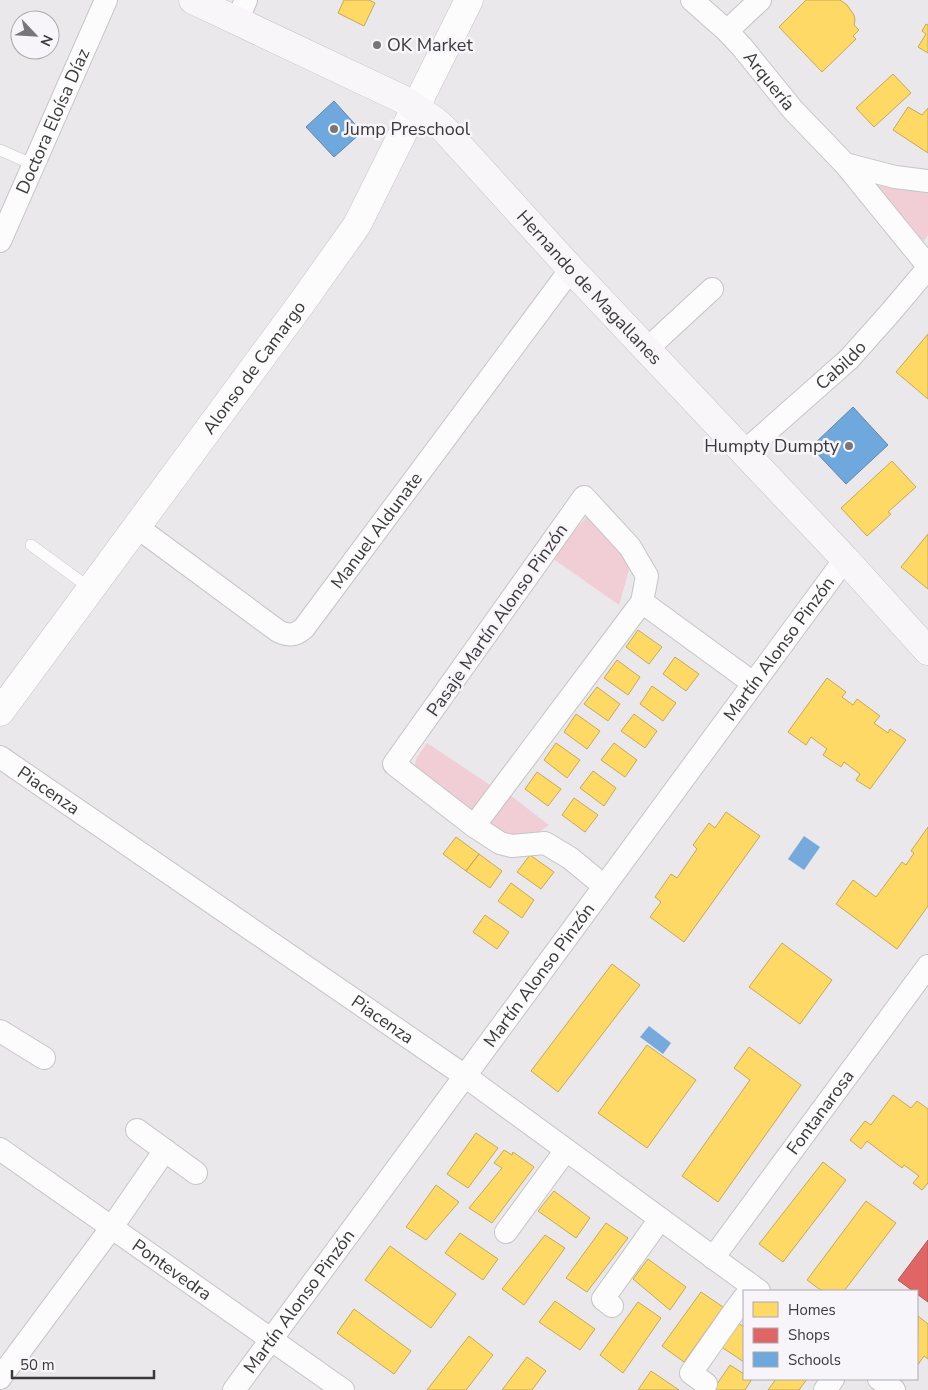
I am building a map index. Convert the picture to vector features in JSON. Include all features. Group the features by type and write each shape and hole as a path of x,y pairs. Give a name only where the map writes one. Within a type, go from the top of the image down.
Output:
{"main road":[{"name":"Hernando de Magallanes","path":"193,0 241,10 402,99 434,120 571,269 845,559 928,651"}],"street":[{"name":"Doctora Eloísa Díaz","path":"0,241 106,0"},
{"name":"Alonso de Camargo","path":"0,712 357,225 469,0"},
{"name":"Arquería","path":"692,0 727,31 793,110 845,164 928,267"},
{"path":"727,31 760,0"},
{"path":"845,164 895,177 928,181"},
{"name":"Cabildo","path":"744,452 850,359 928,267"},
{"name":"Manuel Aldunate","path":"137,527 278,631 289,635 299,632 310,620 571,269"},
{"path":"647,349 712,289"},
{"name":"Pasaje Martín Alonso Pinzón","path":"474,826 642,602 647,576 630,548 584,497 394,764 474,826 500,844 512,846 545,843 570,858 604,886"},
{"name":"Martín Alonso Pinzón","path":"234,1390 845,559"},
{"path":"642,602 754,683"},
{"name":"Piacenza","path":"0,757 465,1076 713,1258 750,1290"},
{"name":"Fontanarosa","path":"713,1258 928,966"},
{"path":"2,1037 44,1058"},
{"path":"137,1130 196,1173"},
{"name":"Pontevedra","path":"0,1149 343,1390"},
{"path":"0,1378 112,1228 165,1150"},
{"path":"506,1232 566,1150"},
{"path":"612,1306 603,1300 660,1219"},
{"path":"706,1384 691,1373 743,1302"},
{"path":"880,1380 894,1390"}],"lane":[{"path":"0,150 34,164"},
{"path":"32,545 91,589"}],"shaded area":[{"path":"875,185 928,191 928,235 922,244"},
{"path":"588,515 623,550 629,570 619,605 552,558"},
{"path":"427,743 490,785 472,810 413,770 417,757"},
{"path":"506,792 549,825 529,839 514,840 484,823"}],"water":[{"path":"804,836 820,847 804,870 788,859"},
{"path":"649,1026 671,1043 663,1054 640,1037"}],"building: Homes":[{"path":"344,0 369,0 375,3 364,26 338,13"},
{"path":"806,0 840,0 847,5 854,15 854,25 859,30 853,36 856,39 822,72 779,27"},
{"path":"926,24 928,25 928,53 918,47 926,34 922,31"},
{"path":"893,74 911,93 874,127 856,108"},
{"path":"908,107 922,115 928,108 928,153 893,130"},
{"path":"928,334 928,399 896,372"},
{"path":"892,461 916,487 888,512 891,514 867,536 841,508"},
{"path":"928,534 928,589 901,567"},
{"path":"638,630 662,647 649,664 626,647"},
{"path":"675,657 699,674 686,691 663,674"},
{"path":"617,660 640,677 628,695 604,678"},
{"path":"827,678 846,692 842,697 853,705 857,699 880,716 874,723 888,733 890,729 906,740 870,789 856,780 860,774 844,762 841,767 823,755 827,749 811,737 806,745 788,732"},
{"path":"652,686 676,703 663,721 640,704"},
{"path":"597,687 620,704 608,721 584,704"},
{"path":"576,714 600,731 587,749 564,732"},
{"path":"634,714 657,731 645,748 621,731"},
{"path":"556,743 580,760 567,778 544,760"},
{"path":"614,743 637,760 625,777 601,760"},
{"path":"593,771 616,788 604,806 580,788"},
{"path":"537,772 561,789 548,806 525,789"},
{"path":"574,798 598,815 585,832 562,815"},
{"path":"726,812 760,836 684,942 650,917 661,902 655,897 671,874 677,878 697,849 693,845 709,823 715,828"},
{"path":"928,827 928,906 897,949 836,904 853,880 876,897 902,862 906,865 914,853 911,851"},
{"path":"456,837 479,854 466,871 443,854"},
{"path":"479,854 502,871 490,888 466,871"},
{"path":"530,855 554,872 541,889 517,872"},
{"path":"511,883 534,900 522,918 498,901"},
{"path":"485,915 509,932 497,949 473,932"},
{"path":"782,943 832,980 800,1024 749,987"},
{"path":"612,964 640,985 558,1092 531,1071"},
{"path":"647,1045 696,1080 647,1148 598,1113"},
{"path":"749,1047 801,1085 718,1202 682,1176 750,1080 734,1068"},
{"path":"893,1095 911,1108 917,1101 928,1109 928,1183 922,1190 913,1183 919,1176 904,1165 902,1168 867,1141 861,1149 850,1140 865,1121 871,1125"},
{"path":"476,1133 498,1148 468,1188 447,1174"},
{"path":"504,1150 512,1155 513,1152 534,1167 492,1223 469,1208 502,1168 494,1163"},
{"path":"823,1162 846,1180 783,1262 759,1244"},
{"path":"436,1185 459,1202 426,1240 406,1227"},
{"path":"554,1191 590,1218 576,1238 538,1211"},
{"path":"866,1201 896,1223 845,1290 821,1290 807,1280"},
{"path":"606,1223 628,1238 587,1292 566,1278"},
{"path":"460,1233 498,1259 483,1280 445,1253"},
{"path":"545,1235 565,1248 524,1305 502,1289"},
{"path":"390,1246 456,1294 431,1328 365,1280"},
{"path":"648,1259 686,1287 670,1310 633,1279"},
{"path":"701,1292 723,1307 684,1362 662,1346"},
{"path":"555,1301 595,1329 580,1350 539,1322"},
{"path":"638,1302 661,1318 623,1373 600,1355"},
{"path":"354,1309 411,1351 394,1374 337,1333"},
{"path":"918,1316 928,1324 928,1359 924,1356 918,1365"},
{"path":"738,1323 743,1326 743,1361 720,1346"},
{"path":"469,1336 493,1355 466,1390 427,1390"},
{"path":"527,1357 546,1371 532,1390 502,1390"},
{"path":"730,1365 743,1373 743,1380 751,1380 745,1390 713,1390"},
{"path":"651,1371 679,1390 638,1390"},
{"path":"775,1380 806,1380 799,1390 768,1390"}],"building: Shops":[{"path":"928,1240 928,1302 918,1295 918,1290 912,1290 898,1280"}],"building: Schools":[{"name":"Jump Preschool","path":"334,101 362,132 334,157 306,127"},
{"name":"Humpty Dumpty","path":"853,407 888,445 846,484 811,447"}],"place":[{"name":"OK Market","path":"377,45"},
{"name":"Jump Preschool","path":"334,129"},
{"name":"Humpty Dumpty","path":"849,446"}]}
